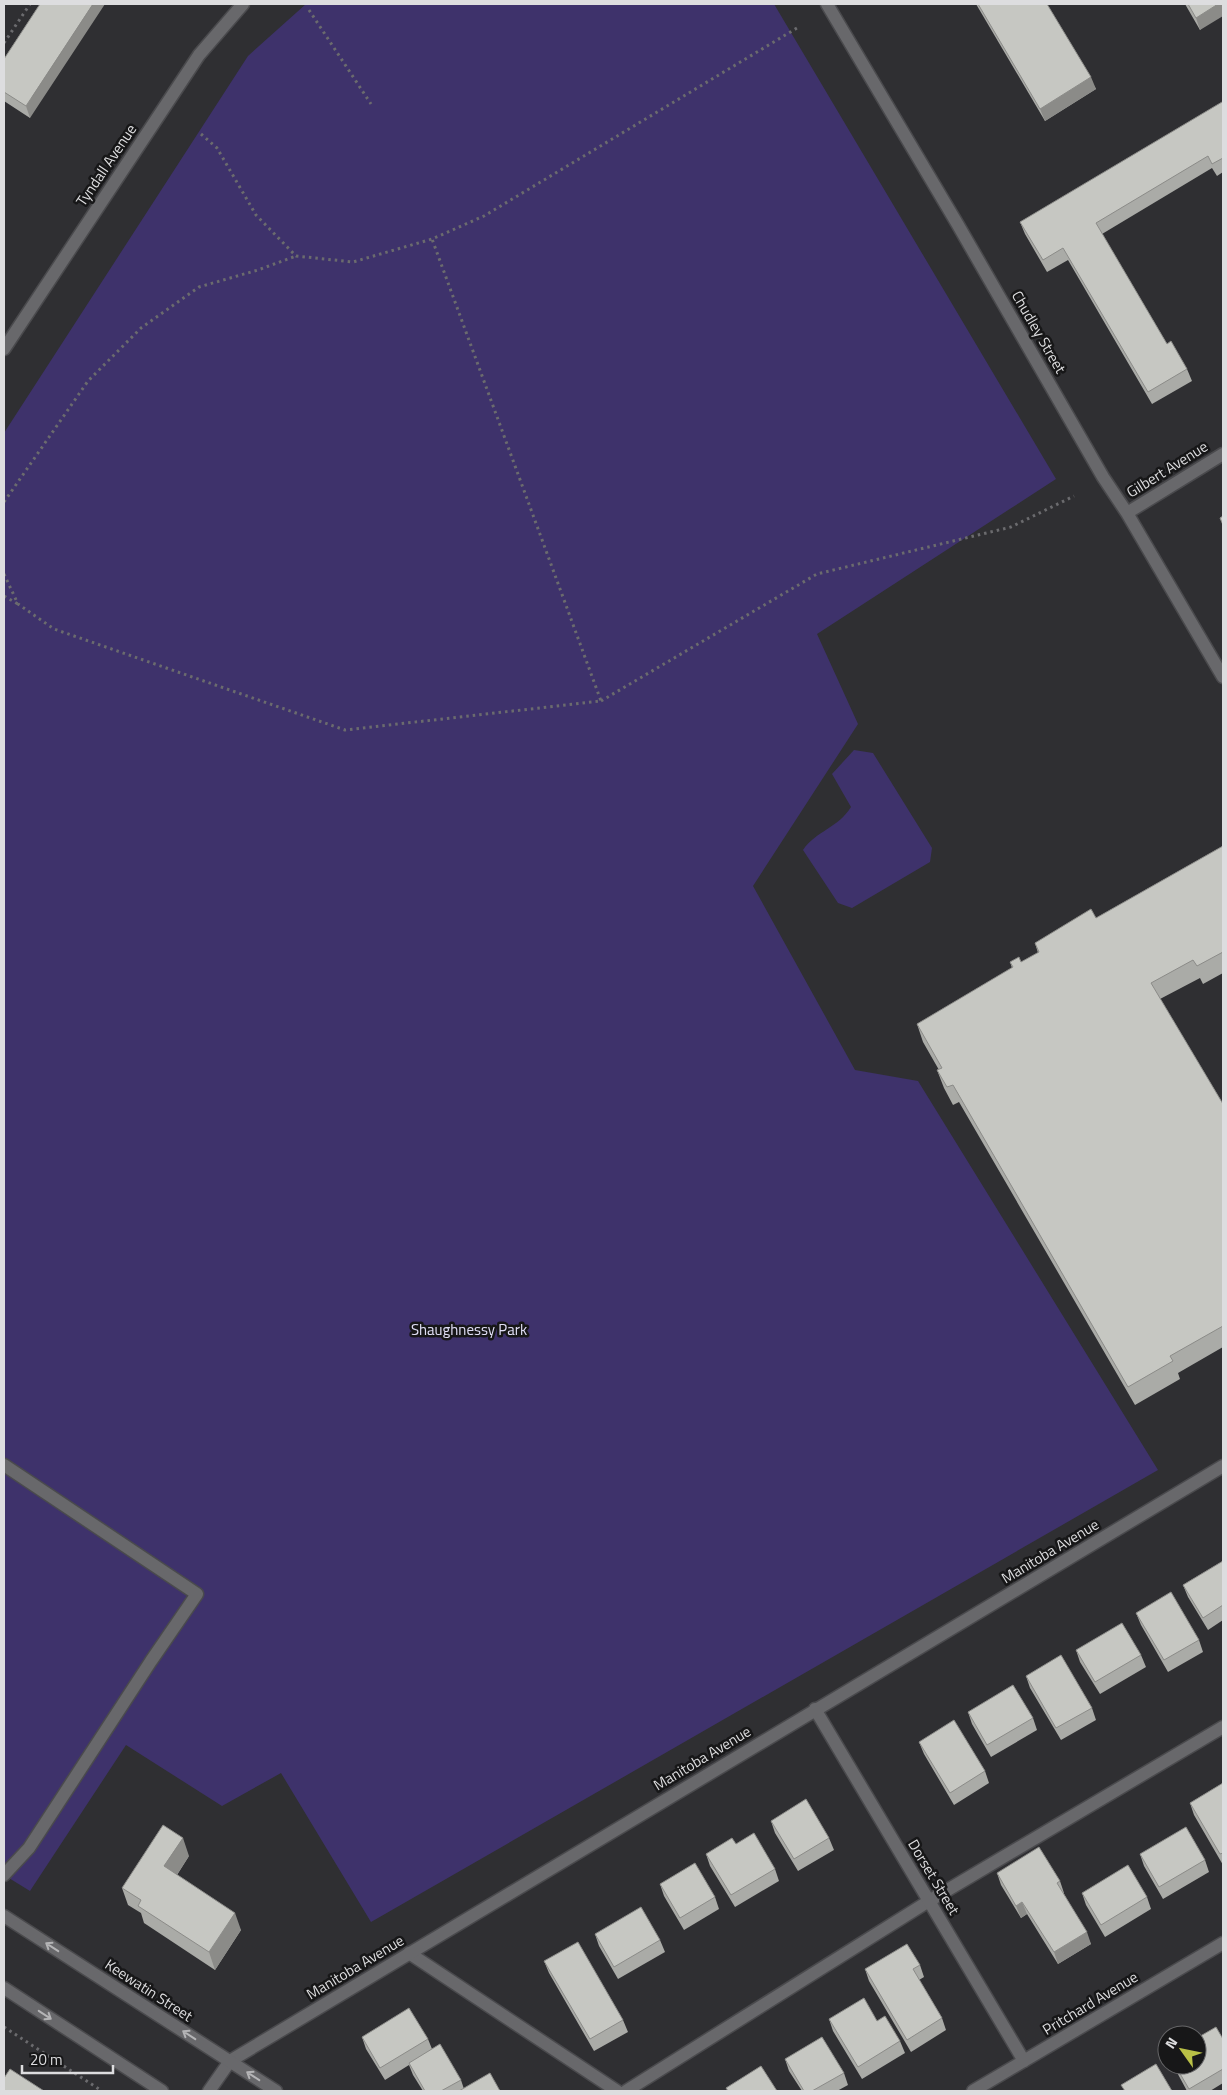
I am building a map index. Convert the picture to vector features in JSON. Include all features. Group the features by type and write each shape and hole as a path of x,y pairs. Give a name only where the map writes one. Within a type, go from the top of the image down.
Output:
{"street":[{"name":"Tyndall Avenue","path":"4,349 199,55 243,4"},
{"name":"Chudley Street","path":"827,4 958,225 1103,477 1128,513 1223,676"},
{"name":"Gilbert Avenue","path":"1128,513 1223,454"},
{"path":"4,1465 197,1594 29,1848 4,1875"},
{"name":"Manitoba Avenue","path":"209,2091 230,2061 1223,1466"},
{"name":"Dorset Street","path":"815,1709 1024,2061"},
{"path":"626,2091 929,1901 1223,1728"},
{"name":"Keewatin Street","path":"4,1916 276,2091"},
{"name":"Pritchard Avenue","path":"972,2091 1223,1943"},
{"path":"409,1953 617,2091"},
{"path":"4,1988 162,2091"}],"path":[{"path":"4,43 30,4"},
{"path":"308,10 371,104"},
{"path":"4,499 88,381 141,328 199,287 258,270 296,256 354,262 432,239 484,216 797,28"},
{"path":"201,134 217,148 256,215 296,256"},
{"path":"432,239 601,701"},
{"path":"4,596 54,629 345,730 601,701 817,574 1011,527 1074,496"},
{"path":"4,574 18,604"},
{"path":"4,2027 102,2091"}],"green space":[{"name":"Shaughnessy Park","path":"306,4 774,4 1056,479 817,634 858,724 753,886 855,1070 918,1081 1158,1470 371,1922 281,1773 222,1806 126,1745 30,1891 4,1875 4,433 248,56"},
{"path":"854,750 873,753 932,848 930,862 852,908 838,903 803,850 814,838 840,820 851,807 832,774"}],"building":[{"path":"40,4 93,4 26,106 4,92 4,59"},
{"path":"978,4 1047,4 1091,77 1040,109"},
{"path":"1188,4 1218,4 1196,18"},
{"path":"1222,102 1223,158 1212,164 1208,156 1096,223 1167,344 1171,341 1187,369 1148,392 1063,248 1043,260 1020,222"},
{"path":"1223,846 1223,952 1197,966 1193,960 1151,983 1223,1104 1223,1326 1170,1356 1173,1361 1128,1387 953,1085 947,1087 937,1070 942,1068 917,1024 1013,967 1010,962 1019,957 1021,962 1039,952 1035,943 1091,909 1096,918"},
{"path":"1223,1561 1223,1605 1203,1618 1183,1585"},
{"path":"1171,1592 1199,1640 1164,1660 1136,1613"},
{"path":"1122,1623 1141,1655 1095,1682 1076,1650"},
{"path":"1061,1655 1092,1708 1056,1728 1026,1676"},
{"path":"1013,1685 1033,1718 987,1745 968,1712"},
{"path":"954,1720 985,1771 950,1793 919,1742"},
{"path":"1223,1783 1223,1853 1220,1854 1190,1803"},
{"path":"806,1799 829,1838 794,1859 771,1821"},
{"path":"163,1825 183,1838 164,1866 235,1913 209,1952 138,1906 141,1900 122,1888"},
{"path":"1186,1827 1205,1860 1159,1887 1140,1854"},
{"path":"754,1833 775,1869 731,1895 706,1854 732,1838 736,1844"},
{"path":"1039,1847 1060,1881 1057,1883 1087,1932 1054,1952 1022,1902 1016,1906 997,1873"},
{"path":"695,1863 715,1897 680,1918 660,1884"},
{"path":"1128,1865 1147,1897 1101,1925 1082,1893"},
{"path":"641,1907 660,1940 614,1967 595,1934"},
{"path":"578,1942 623,2020 590,2039 544,1961"},
{"path":"907,1944 920,1965 913,1969 942,2018 907,2040 865,1969"},
{"path":"864,1998 877,2021 885,2016 900,2041 858,2067 829,2019"},
{"path":"409,2008 428,2039 380,2068 362,2037"},
{"path":"1216,2027 1223,2039 1223,2069 1189,2089 1181,2075 1207,2075 1207,2032"},
{"path":"822,2037 844,2073 812,2091 804,2091 785,2059"},
{"path":"440,2044 461,2080 441,2091 425,2091 409,2063"},
{"path":"1156,2064 1157,2075 1163,2075 1172,2091 1125,2091 1121,2085"},
{"path":"761,2066 777,2091 728,2091 726,2088"},
{"path":"10,2069 44,2091 4,2091 4,2078"},
{"path":"490,2073 500,2091 459,2091"}]}
